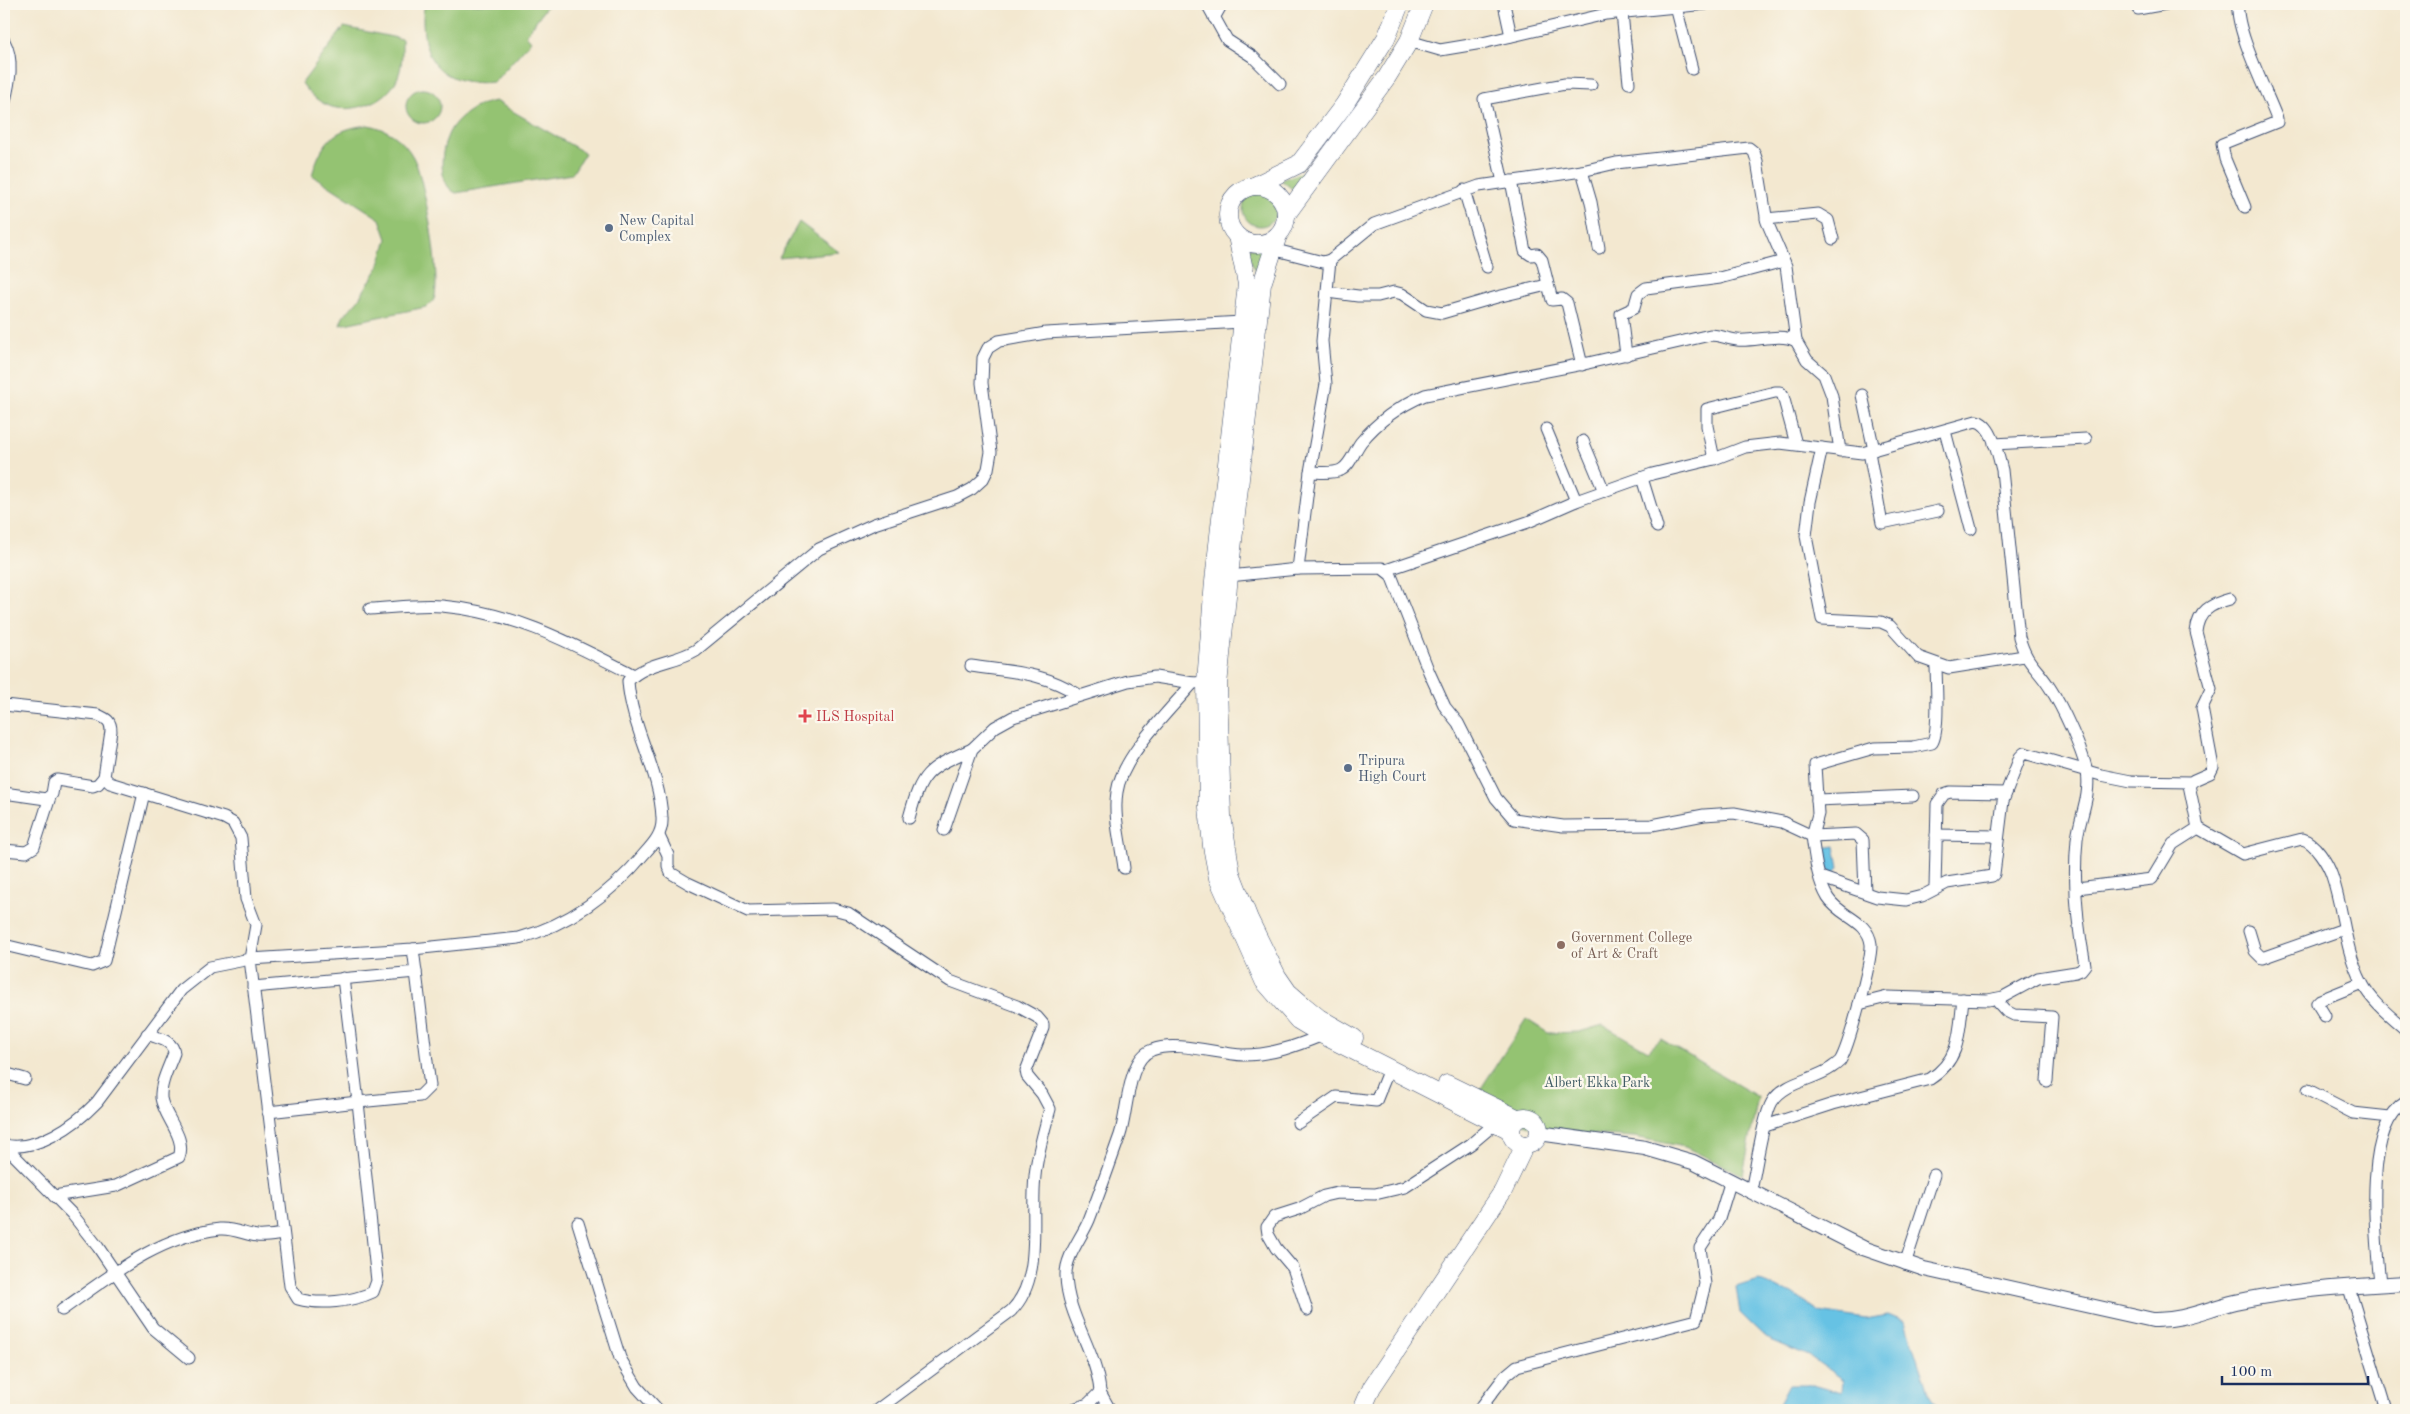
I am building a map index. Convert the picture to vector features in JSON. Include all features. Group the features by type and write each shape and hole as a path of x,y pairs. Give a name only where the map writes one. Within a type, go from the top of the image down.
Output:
{"main road":[{"path":"1254,186 1264,186 1280,197 1286,215 1285,222 1275,242 1262,284 1218,686 1222,816 1231,872 1249,920 1268,960 1288,992 1319,1018 1508,1124 1513,1139 1525,1145 1533,1143 1539,1133 1538,1124 1531,1118 1508,1124 1389,1069 1298,1020 1264,981 1218,878 1212,846 1200,682 1214,581 1247,284 1237,236 1229,220 1231,201 1237,194 1299,164 1344,105 1386,38 1400,4"},
{"path":"1286,215 1387,77 1408,41 1424,4"},
{"path":"1237,236 1253,243 1271,240 1275,242"},
{"path":"1362,1410 1372,1387 1503,1191 1525,1145"}],"street":[{"path":"1207,4 1227,40 1253,57 1280,84"},
{"path":"1214,18 1222,4"},
{"path":"1504,4 1511,36"},
{"path":"1594,4 1596,16"},
{"path":"1408,41 1440,50 1596,16 1706,4"},
{"path":"2138,9 2166,4"},
{"path":"2238,4 2237,10 2248,45 2277,119 2276,122 2222,144 2225,159 2245,207"},
{"path":"1676,7 1692,69"},
{"path":"1622,12 1629,83"},
{"path":"4,41 10,58 10,74 4,105"},
{"path":"1582,365 1567,303 1562,299 1552,300 1542,260 1537,254 1531,255 1526,251 1484,99 1565,84 1591,85"},
{"path":"1275,242 1323,262 1330,260 1374,224 1464,190 1582,171 1616,163 1749,148 1754,152 1757,161 1766,219 1784,261 1796,341 1807,360 1824,375 1832,396 1840,452"},
{"path":"1582,171 1591,202 1599,248"},
{"path":"1464,190 1487,267"},
{"path":"1766,219 1818,214 1828,220 1833,239"},
{"path":"1298,569 1310,472 1326,384 1322,341 1330,260"},
{"path":"1626,355 1620,314 1634,308 1642,291 1677,282 1720,278 1784,261"},
{"path":"1327,292 1358,296 1394,292 1402,294 1426,310 1442,314 1512,293 1547,285"},
{"path":"4,1145 23,1145 40,1140 84,1117 98,1102 181,990 196,976 210,968 250,959 413,949 519,938 549,928 596,900 626,877 659,836 663,819 658,789 630,699 628,681 648,667 686,656 696,650 819,549 874,524 957,497 972,489 983,479 988,469 991,452 982,383 983,358 988,348 999,341 1046,333 1242,322"},
{"path":"1310,472 1340,471 1347,466 1360,444 1377,424 1405,403 1425,395 1582,365 1710,335 1723,335 1736,340 1786,338 1796,341"},
{"path":"1714,459 1707,426 1708,409 1775,392 1780,392 1783,396 1796,444"},
{"path":"1862,395 1882,523 1938,511"},
{"path":"1386,570 1528,522 1604,491 1642,478 1714,459 1746,447 1780,443 1840,452 1872,451 1980,422 1985,426 1994,444 2002,470 2019,637 2024,656 2052,691 2086,770 2089,789 2077,841 2079,939 2084,965 2081,970 2038,978 2003,997 1963,999 1887,997 1860,1004"},
{"path":"1546,429 1576,502"},
{"path":"1945,430 1971,529"},
{"path":"1994,444 2086,439"},
{"path":"1583,441 1604,491"},
{"path":"1822,448 1810,502 1806,536 1822,619 1881,622 1890,626 1912,652 1936,665 1958,668 2024,656"},
{"path":"1642,478 1657,527"},
{"path":"1229,576 1298,569 1382,568 1386,570 1391,575 1445,708 1458,723 1496,798 1514,820 1564,826 1652,824 1704,815 1734,813 1782,822 1812,836 1856,834 1861,836 1863,840 1865,892"},
{"path":"1820,877 1877,896 1906,900 1947,883 1992,876 1994,874 1998,836 2006,793 2020,756 2024,753 2132,781 2191,782 2210,773 2213,767 2202,708 2211,689 2196,632 2197,624 2204,612 2213,604 2230,599"},
{"path":"370,609 441,606 502,616 549,632 634,675"},
{"path":"1751,1190 1772,1101 1798,1083 1830,1069 1840,1061 1860,1004 1871,947 1869,934 1863,927 1832,903 1820,877 1812,836 1817,821 1814,769 1819,763 1874,748 1913,747 1932,743 1935,739 1937,710 1936,665"},
{"path":"971,666 1044,677 1061,684 1079,695"},
{"path":"909,818 918,786 924,776 945,762 972,749 995,727 1013,717 1128,680 1155,677 1200,682"},
{"path":"1124,868 1116,806 1117,790 1121,776 1145,739 1200,682"},
{"path":"4,704 98,715 107,719 111,725 104,777 98,784 93,786 57,780 54,782 34,847 26,852 4,850"},
{"path":"944,830 972,749"},
{"path":"104,777 110,783 224,818 234,823 240,838 246,899 256,925 250,959 290,1286 298,1299 310,1302 362,1298 373,1292 377,1281 344,978"},
{"path":"2191,782 2189,785 2198,828 2243,854 2302,839 2308,840 2328,866 2352,962 2362,983 2370,996 2406,1030"},
{"path":"1935,888 1937,804 1944,794 1950,792 2006,793"},
{"path":"4,793 40,799 50,797"},
{"path":"4,945 92,966 104,961 144,793"},
{"path":"1817,800 1913,796"},
{"path":"2077,888 2145,882 2152,879 2173,844 2198,828"},
{"path":"1936,835 1998,836"},
{"path":"659,836 668,855 668,866 671,873 688,883 748,910 841,910 950,981 1017,1006 1038,1017 1043,1024 1026,1071 1027,1076 1048,1103 1050,1109 1034,1176 1032,1252 1025,1294 1010,1311 877,1410"},
{"path":"2249,931 2255,951 2262,958 2344,929"},
{"path":"268,1112 420,1096 430,1086 413,949"},
{"path":"253,987 416,972"},
{"path":"2325,1016 2318,1006 2320,1000 2362,983"},
{"path":"1995,998 2006,1011 2014,1014 2048,1015 2052,1017 2047,1081"},
{"path":"1765,1126 1832,1104 1930,1079 1938,1074 1949,1064 1953,1056 1958,1040 1963,999"},
{"path":"54,1196 116,1186 179,1157 181,1151 178,1139 161,1098 162,1086 174,1053 173,1047 170,1043 147,1034"},
{"path":"1110,1410 1100,1392 1097,1376 1069,1293 1066,1266 1089,1220 1121,1132 1134,1069 1141,1056 1152,1050 1165,1047 1242,1055 1274,1053 1323,1035"},
{"path":"1298,1124 1336,1097 1376,1101 1389,1069"},
{"path":"4,1073 25,1079"},
{"path":"2308,1090 2352,1113 2390,1117"},
{"path":"2380,1284 2375,1196 2379,1147 2383,1129 2390,1117 2399,1106 2406,1102"},
{"path":"1307,1310 1293,1268 1276,1248 1268,1234 1267,1227 1274,1217 1299,1209 1324,1196 1337,1193 1375,1194 1405,1187 1471,1144 1508,1124"},
{"path":"1539,1133 1667,1153 1731,1180 1863,1248 1905,1264 2153,1320 2171,1320 2187,1317 2234,1302 2380,1284 2406,1283"},
{"path":"4,1145 72,1214 115,1271 153,1328 189,1358"},
{"path":"1905,1264 1934,1175"},
{"path":"1479,1410 1505,1376 1517,1366 1696,1320 1705,1284 1699,1255 1700,1248 1719,1219 1731,1180"},
{"path":"578,1223 620,1358 637,1388 658,1410"},
{"path":"62,1310 115,1271 151,1250 186,1236 230,1229 259,1236 284,1234"},
{"path":"2348,1288 2386,1410"},
{"path":"1071,1410 1088,1404 1100,1392"}],"green space":[{"path":"425,4 548,4 526,35 531,41 494,82 481,83 457,79 438,68 427,48 424,35 423,15"},
{"path":"344,27 402,39 402,60 396,81 385,95 359,107 332,107 319,101 302,83"},
{"path":"423,89 430,90 435,94 439,99 439,113 435,118 430,122 423,123 416,122 411,118 407,113 406,106 407,99 411,94 416,90"},
{"path":"495,101 585,153 572,174 456,193 449,188 445,181 442,162 445,142 449,133 457,121 466,113 483,104"},
{"path":"368,125 382,129 400,140 413,157 427,205 434,250 436,288 433,300 426,307 340,325 343,317 358,300 378,268 387,239 380,219 312,175 320,153 331,139 346,130"},
{"path":"1311,169 1296,192 1281,180"},
{"path":"1260,192 1267,193 1272,197 1276,202 1276,216 1272,221 1267,225 1260,226 1253,225 1248,221 1244,216 1243,209 1244,202 1248,197 1253,193"},
{"path":"799,222 839,252 779,258"},
{"path":"1244,247 1263,249 1258,277"},
{"name":"Albert Ekka Park","path":"1526,1019 1548,1033 1579,1032 1603,1025 1648,1051 1661,1039 1758,1097 1743,1175 1685,1147 1634,1137 1554,1132 1526,1125 1499,1112 1476,1096"}],"water":[{"path":"1835,846 1839,868 1832,874 1830,870 1827,870 1823,848"},
{"path":"1758,1280 1793,1294 1819,1312 1866,1319 1888,1315 1905,1322 1928,1392 1940,1410 1778,1410 1777,1408 1789,1385 1813,1385 1842,1393 1843,1380 1809,1356 1766,1338 1740,1313 1736,1287"}],"place":[{"name":"New Capital Complex","path":"609,228"},
{"name":"ILS Hospital","path":"805,716"},
{"name":"Tripura High Court","path":"1348,768"},
{"name":"Government College of Art & Craft","path":"1561,945"}]}
